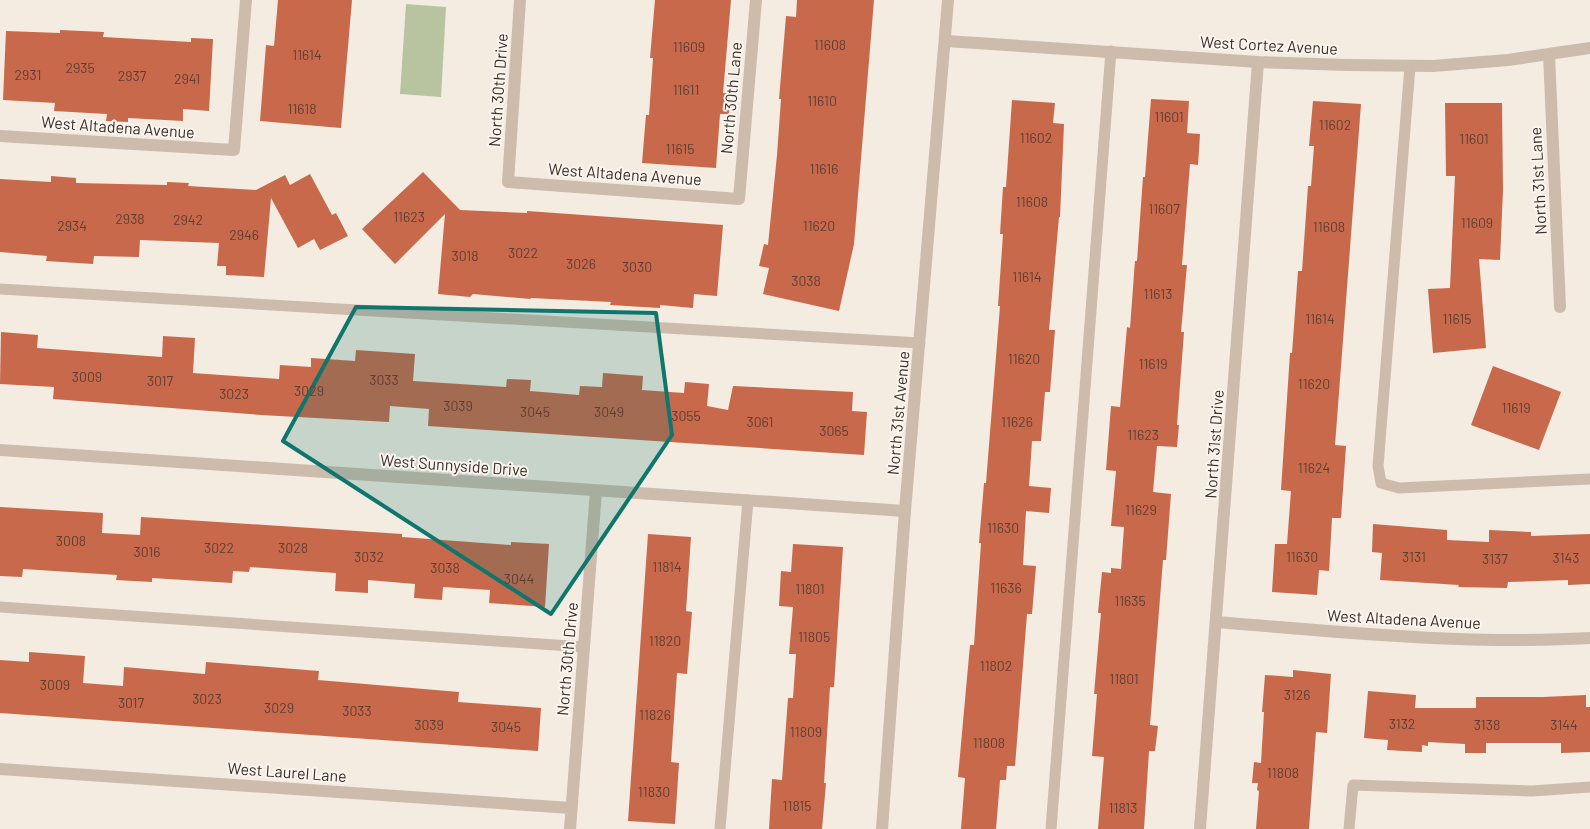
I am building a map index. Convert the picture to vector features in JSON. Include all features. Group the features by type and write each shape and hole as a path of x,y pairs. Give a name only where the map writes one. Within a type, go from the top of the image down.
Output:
{"street":[{"name":"West Altadena Avenue","path":"0,136 234,150 246,0"},
{"name":"North 30th Drive","path":"508,182 520,0"},
{"name":"North 30th Lane","path":"739,199 756,0"},
{"name":"North 31st Avenue","path":"882,829 905,511 948,0"},
{"name":"West Cortez Avenue","path":"946,41 1258,62 1410,66 1508,60 1590,48"},
{"name":"North 31st Lane","path":"1549,54 1560,307"},
{"name":"North 31st Drive","path":"1200,829 1258,62"},
{"name":"West Altadena Avenue","path":"508,182 739,199"},
{"name":"West Sunnyside Drive","path":"0,450 905,511"},
{"name":"North 30th Drive","path":"570,829 596,491"},
{"name":"West Altadena Avenue","path":"1217,622 1414,638 1562,640 1590,638"},
{"name":"West Laurel Lane","path":"0,769 571,808"}],"lane":[{"path":"1051,829 1111,51"},
{"path":"1410,66 1378,466 1381,483 1399,488 1590,479"},
{"path":"0,289 920,343"},
{"path":"720,829 748,500"},
{"path":"0,607 584,647"},
{"path":"1349,829 1353,785 1532,791 1590,787"}],"highlighted area":[{"path":"356,307 656,313 672,435 551,614 283,441"}],"green space":[{"path":"406,4 446,7 441,97 400,94"}],"building":[{"path":"278,0 352,0 341,128 260,121 266,45 274,46"},
{"path":"655,0 731,0 723,93 730,93 729,114 720,114 716,168 642,163 646,115 649,115 653,58 650,58"},
{"path":"797,0 874,0 854,244 839,311 763,294 769,268 759,266 764,244 768,245 777,155 781,99 779,99 786,16 796,17"},
{"path":"60,30 104,32 103,37 191,42 191,38 213,39 209,111 183,109 183,121 128,118 128,122 106,121 107,114 54,111 55,103 3,100 6,31 60,33"},
{"path":"1151,99 1189,101 1187,133 1200,134 1198,165 1190,164 1182,265 1187,265 1181,332 1184,332 1177,447 1157,446 1153,492 1171,494 1166,560 1163,560 1150,725 1158,726 1155,751 1149,751 1144,829 1098,829 1104,757 1092,756 1097,694 1094,694 1101,613 1098,613 1102,572 1111,573 1111,568 1121,569 1124,527 1111,526 1116,471 1106,470 1111,406 1120,407 1127,327 1130,328"},
{"path":"1012,100 1055,103 1053,123 1064,124 1060,217 1049,330 1055,330 1050,392 1045,392 1041,441 1032,441 1029,486 1051,488 1049,513 1026,511 1023,565 1036,566 1032,614 1027,614 1015,766 1007,766 1006,780 1000,780 996,829 961,829 965,778 958,777 970,645 974,645 981,543 979,543 984,483 986,483 1000,306 998,306 1003,234 1000,234 1003,187 1006,187"},
{"path":"1313,101 1361,104 1335,445 1346,446 1341,518 1332,518 1329,571 1319,570 1317,595 1272,592 1275,544 1287,544 1291,491 1281,490 1290,353 1292,353 1298,271 1302,271 1308,186 1311,186 1314,146 1309,146"},
{"path":"1445,103 1502,103 1503,190 1500,260 1479,259 1486,348 1433,353 1428,289 1450,288 1455,176 1446,176"},
{"path":"423,172 460,210 527,213 527,211 723,225 717,296 694,294 693,308 660,305 660,308 610,305 611,302 530,299 473,294 470,297 438,294 445,214 395,264 362,229"},
{"path":"310,174 332,215 336,213 348,236 320,250 314,239 298,248 271,198 264,277 226,275 226,266 217,266 219,243 140,240 139,257 94,256 93,264 46,261 47,256 0,252 0,179 51,182 51,176 76,178 76,183 167,185 167,182 189,183 188,186 256,190 285,175 290,185"},
{"path":"1,332 38,335 37,348 162,357 163,336 195,338 193,373 279,379 280,365 311,367 311,358 355,361 356,350 415,354 413,381 506,387 507,379 531,380 530,391 579,395 580,386 602,387 603,373 643,376 642,390 684,393 685,382 709,384 707,406 728,410 733,386 853,392 852,411 867,412 864,455 428,426 429,409 390,406 389,422 261,415 53,399 54,387 0,384"},
{"path":"1493,366 1561,392 1539,450 1471,425"},
{"path":"0,507 103,513 102,533 140,535 141,517 402,534 402,537 511,545 511,542 549,544 545,607 489,603 490,590 443,587 442,600 414,598 415,584 368,580 368,593 335,591 336,573 250,567 249,572 233,571 232,583 152,578 152,582 116,580 117,575 23,569 22,577 0,576"},
{"path":"1373,524 1447,530 1447,540 1489,542 1489,530 1531,532 1531,536 1590,534 1590,584 1568,585 1568,580 1508,582 1507,588 1458,587 1459,585 1380,580 1382,553 1372,552"},
{"path":"648,534 691,537 686,611 692,612 687,674 677,673 671,762 679,763 675,824 628,821"},
{"path":"793,544 843,547 834,687 830,687 822,829 769,829 772,779 782,780 788,698 793,698 796,654 789,654 793,607 779,606 781,571 791,572"},
{"path":"29,652 85,656 83,683 123,686 124,667 205,674 206,662 319,671 318,680 459,692 458,702 541,708 538,751 0,713 0,660 29,662"},
{"path":"1293,670 1331,674 1327,733 1316,732 1309,829 1256,829 1259,791 1257,790 1258,783 1252,783 1254,762 1261,763 1265,675 1293,677"},
{"path":"1368,691 1416,695 1415,708 1476,708 1476,697 1586,695 1586,707 1590,707 1590,752 1561,753 1561,743 1486,743 1486,753 1465,753 1465,744 1428,742 1428,746 1422,745 1422,752 1387,750 1388,740 1364,738"}]}
